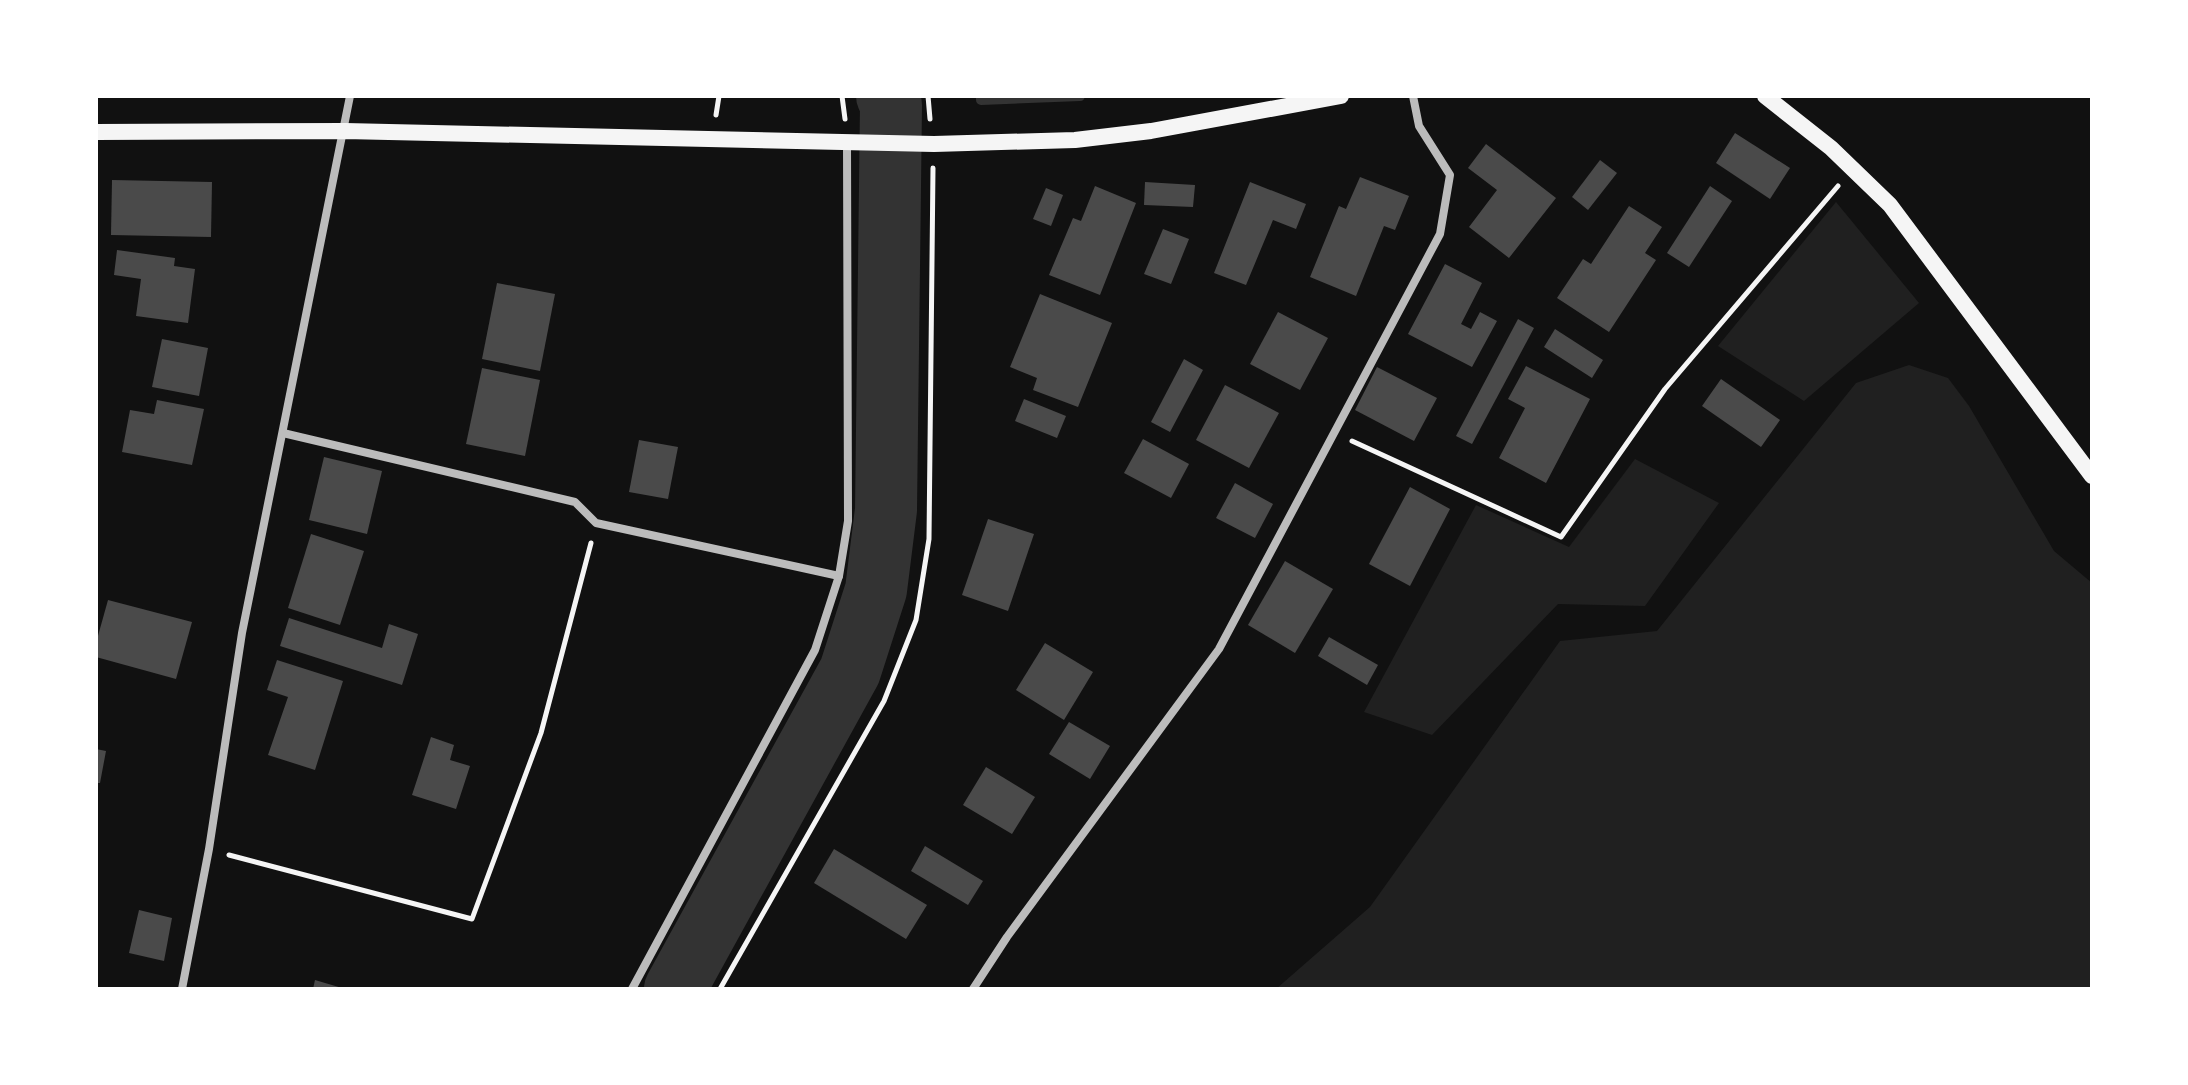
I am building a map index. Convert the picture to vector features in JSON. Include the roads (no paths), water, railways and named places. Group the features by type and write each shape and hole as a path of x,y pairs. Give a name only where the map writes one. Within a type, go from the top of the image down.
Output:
{"main road":[{"path":"96,132 345,131 934,144 1075,140 1151,131 1341,96"},
{"path":"1765,96 1853,168 1890,205 2092,476"}],"street":[{"path":"182,989 209,849 242,633 350,96"},
{"path":"973,989 1007,937 1219,649 1440,234 1450,175 1419,126 1413,96"},
{"path":"632,989 815,650 839,576 848,521 847,143"},
{"path":"283,433 575,502 596,523 839,576"}],"waterway":[{"path":"675,989 850,671 876,590 886,510 891,105 887,96"},
{"path":"981,96 981,100 1080,96"}]}
